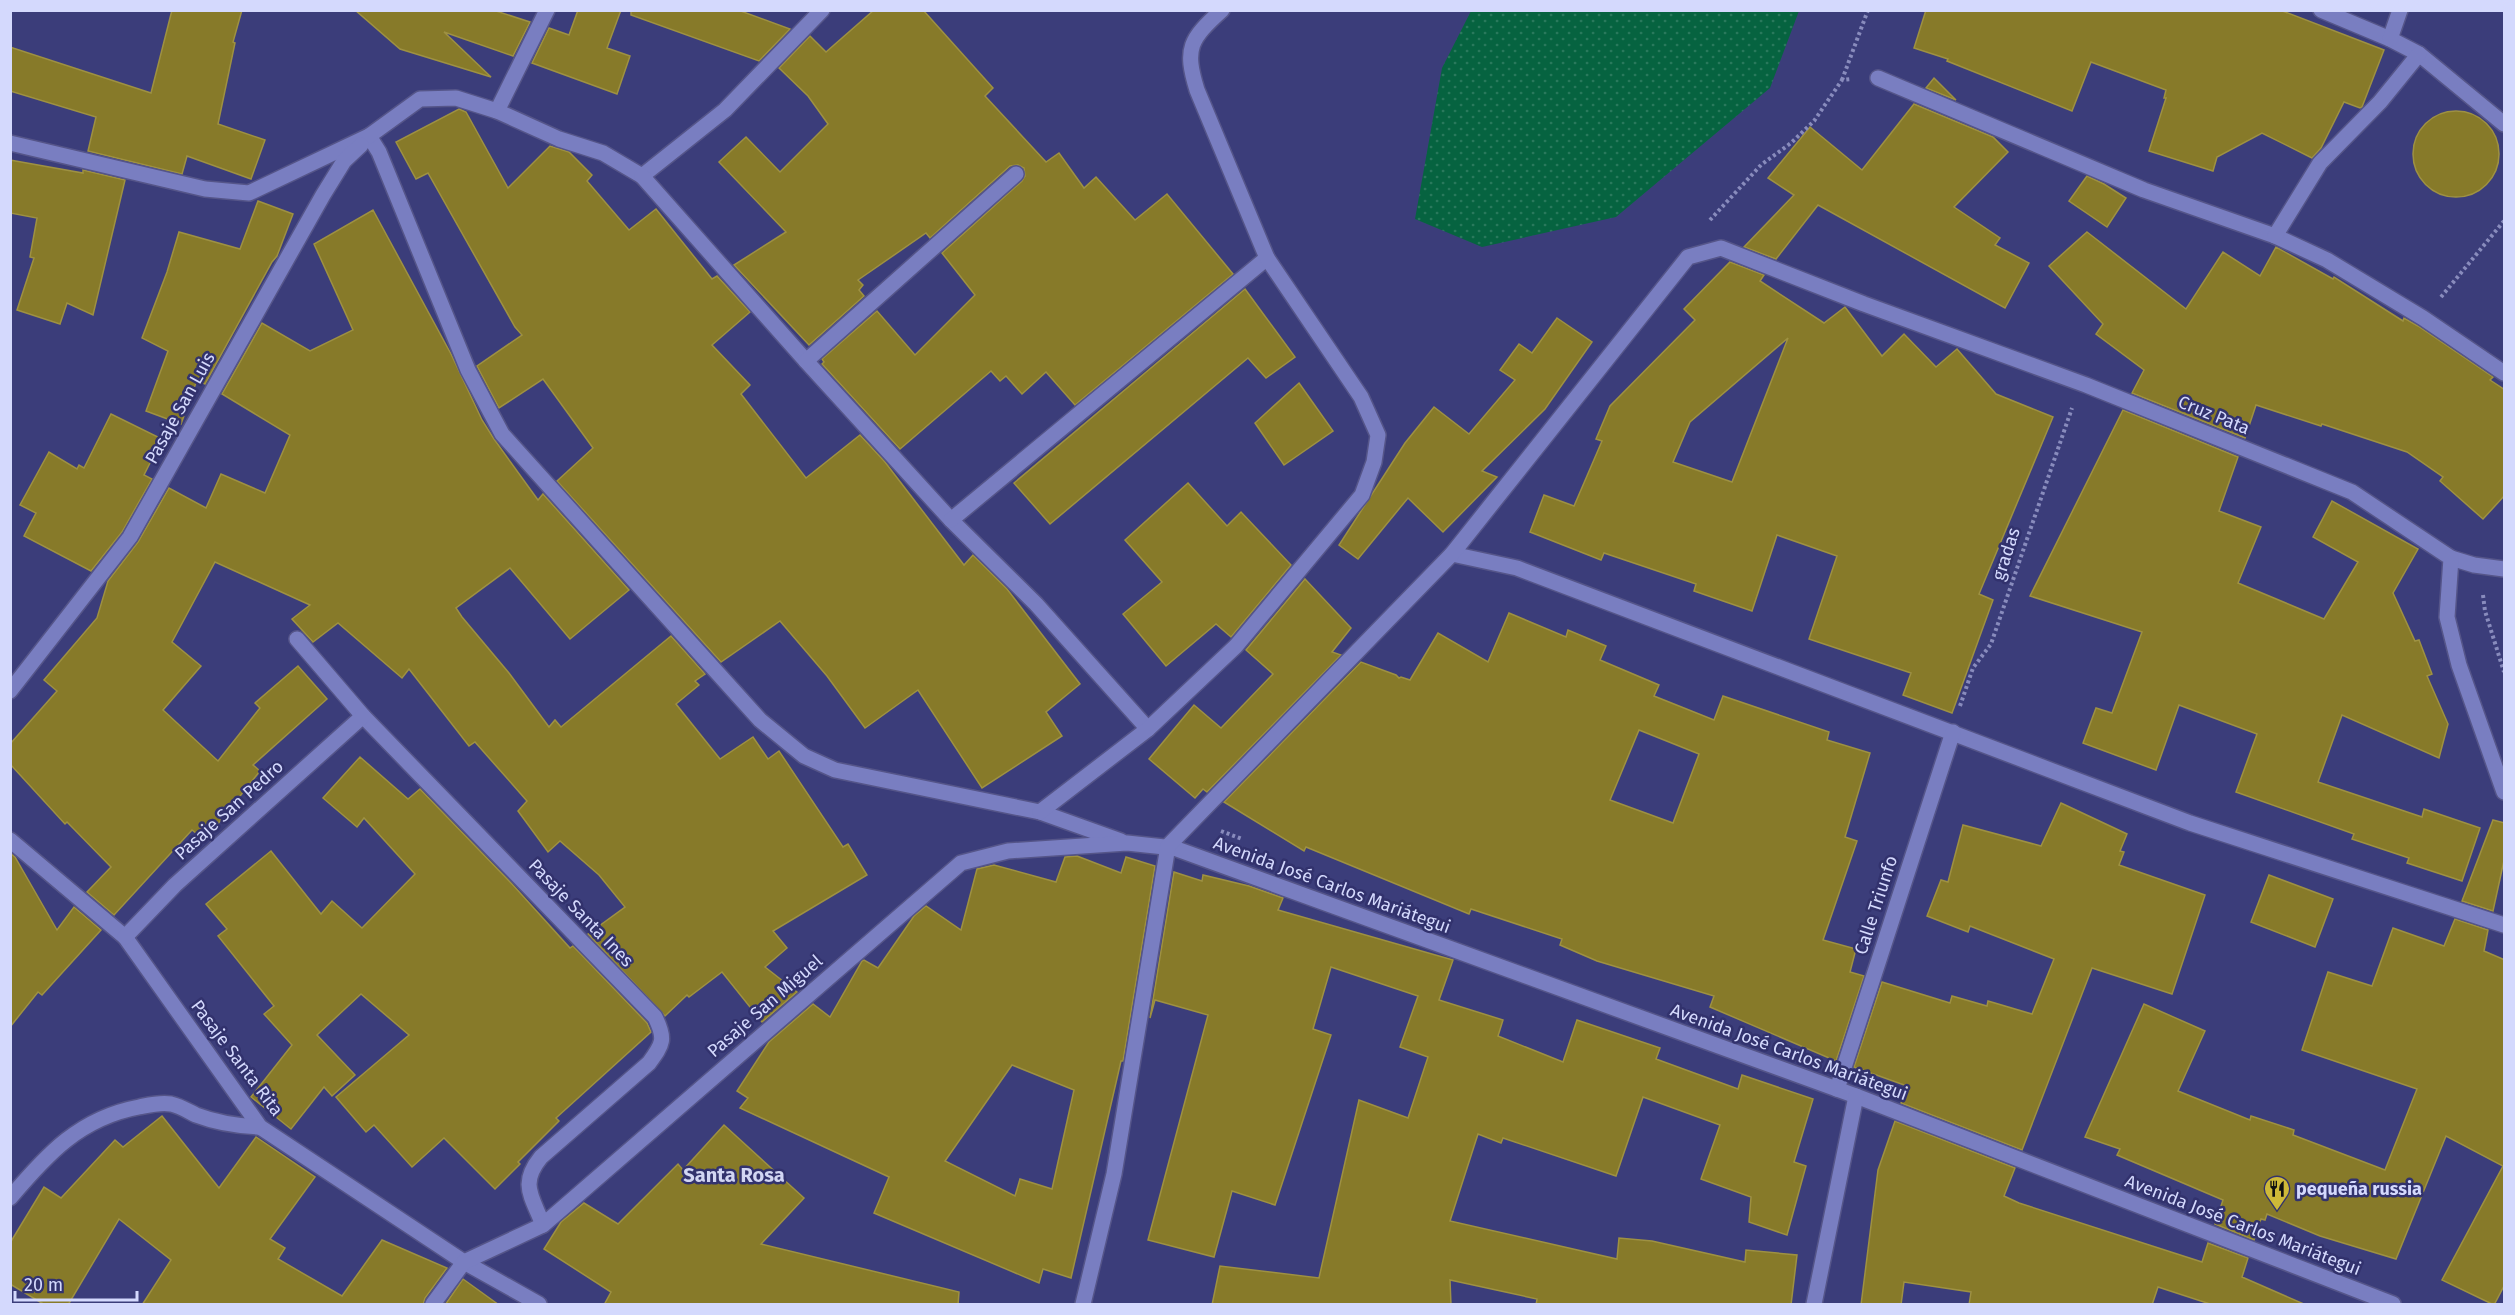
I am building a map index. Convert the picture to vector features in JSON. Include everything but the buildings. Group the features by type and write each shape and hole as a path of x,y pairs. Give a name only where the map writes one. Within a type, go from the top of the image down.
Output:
{"street":[{"path":"497,111 547,10"},
{"path":"642,176 725,110 822,10"},
{"path":"1040,812 1148,729 1236,646 1362,495 1374,462 1378,435 1361,397 1267,258 1197,90 1189,63 1195,36 1222,10"},
{"path":"2321,10 2390,39 2419,54 2505,124"},
{"path":"2390,39 2400,10"},
{"path":"2275,236 2319,163 2380,102 2419,54"},
{"path":"1878,78 2144,190 2275,236 2327,260 2423,318 2505,373"},
{"path":"10,144 205,189 249,193 369,136 420,99 456,98 497,111 559,139 603,153 642,176 951,520 1036,604 1148,729"},
{"path":"369,136 379,152 468,370 502,434 760,720 804,756 836,770 1040,812 1127,843"},
{"name":"Pasaje San Luis","path":"10,691 130,537 322,195 345,161 369,136"},
{"path":"806,361 1016,174"},
{"path":"1083,1305 1114,1174 1168,846 1452,554 1688,258 1721,248"},
{"name":"Cruz Pata","path":"1721,248 1864,304 2086,386 2352,492 2451,558 2474,565 2505,569"},
{"path":"951,520 1267,258"},
{"path":"1452,554 1517,568 2190,823 2505,925"},
{"path":"2451,558 2447,617 2459,665 2505,792"},
{"name":"Pasaje Santa Ines","path":"297,639 363,716 655,1017 662,1032 661,1046 650,1063 541,1157 530,1172 528,1188 543,1225"},
{"name":"Pasaje San Pedro","path":"125,937 175,885 363,716"},
{"name":"Calle Triunfo","path":"1837,1089 1953,732"},
{"name":"Pasaje Santa Rita","path":"10,840 125,937 260,1127 464,1262 539,1305"},
{"name":"Pasaje San Miguel","path":"433,1305 464,1262 543,1225 961,863 1008,851 1127,843 1168,846"},
{"name":"Avenida José Carlos Mariátegui","path":"1168,846 1856,1096 2393,1305"},
{"path":"1814,1305 1856,1096"},
{"path":"10,1198 56,1149 78,1130 113,1111 163,1103 173,1104 198,1116 232,1126 260,1127"}],"path":[{"path":"1721,248 1706,226 1761,165 1791,143 1814,121 1842,80 1868,10"},
{"path":"1842,80 1878,78"},
{"path":"2423,318 2505,221"},
{"name":"gradas","path":"1953,732 1972,668 1991,644 2030,525 2078,394 2086,386"},
{"path":"2483,586 2485,611 2505,672"},
{"path":"1216,829 1249,842"}],"green space":[{"path":"1471,10 1799,11 1770,88 1616,217 1482,247 1415,219 1442,68"}],"place":[{"name":"pequeña russia","path":"2277,1212"}],"district":[{"name":"Santa Rosa","path":"734,1175"}]}
